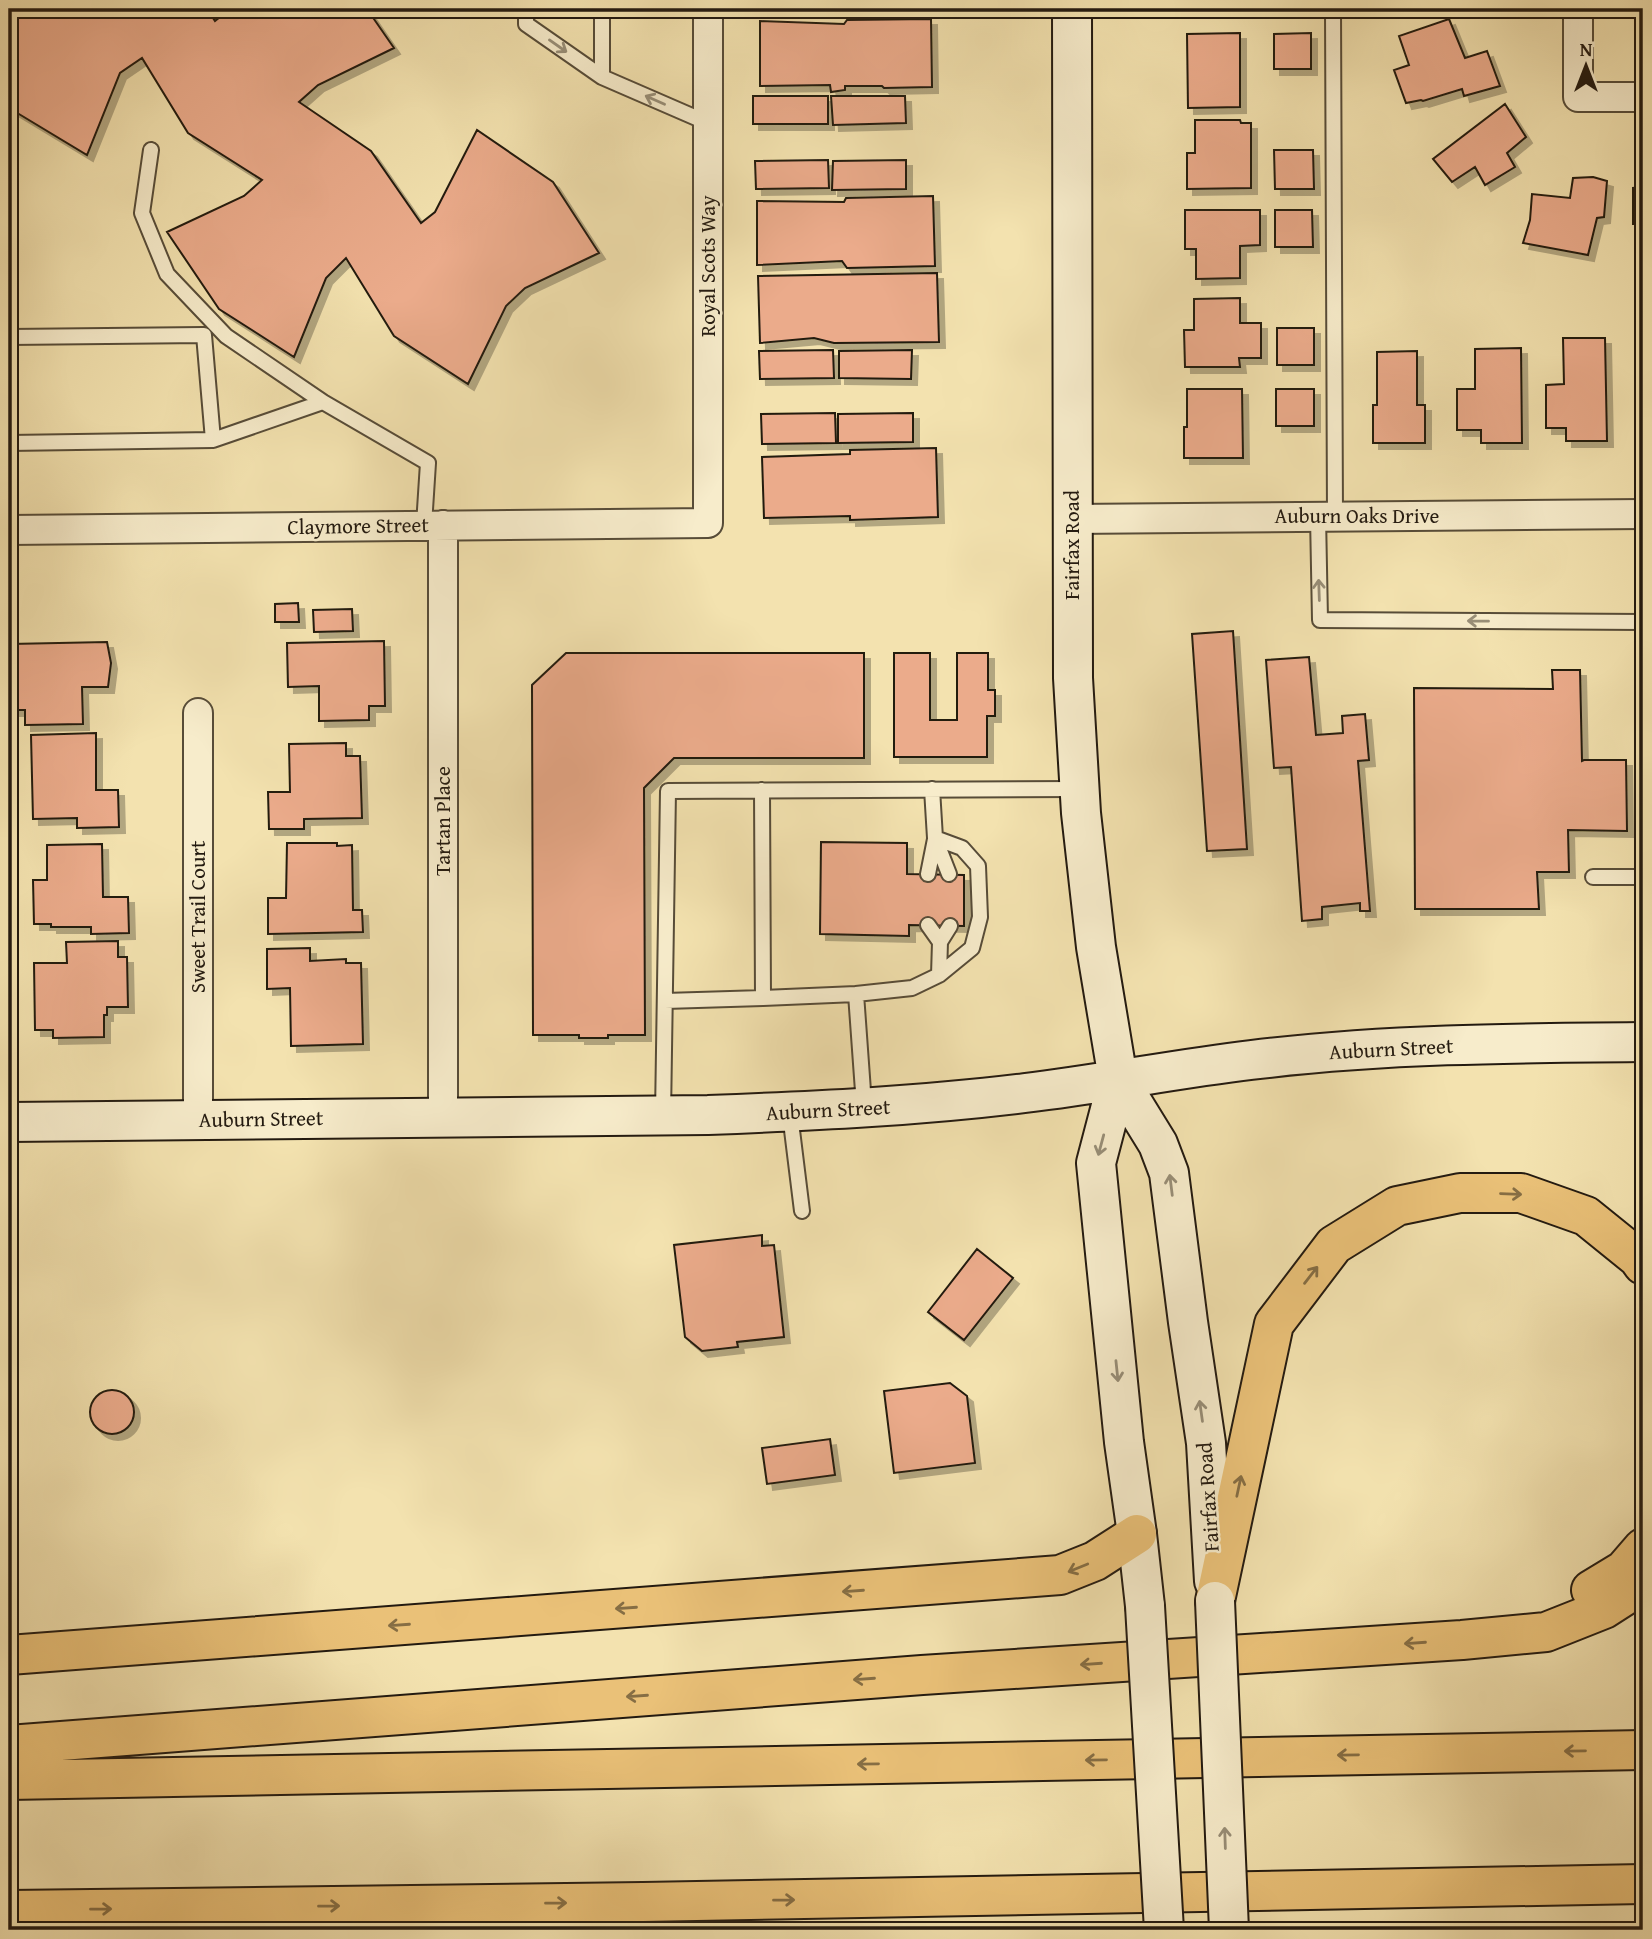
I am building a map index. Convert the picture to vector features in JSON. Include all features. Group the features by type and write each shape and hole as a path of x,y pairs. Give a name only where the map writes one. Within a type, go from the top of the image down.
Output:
{"highway":[{"path":"1215,1601 1274,1324 1334,1245 1397,1206 1460,1193 1521,1193 1586,1216 1643,1265"},
{"path":"9,1655 1060,1575 1095,1561 1138,1534"},
{"path":"1462,1640 1576,1600 1624,1570 1643,1548"},
{"path":"9,1745 922,1675 1462,1640 1546,1632 1604,1609 1643,1584"},
{"path":"9,1780 1643,1750"},
{"path":"9,1910 1643,1884"}],"main road":[{"name":"Fairfax Road","path":"1072,9 1073,678 1080,789 1096,947 1118,1079 1158,1144 1169,1174 1206,1443 1229,1930"},
{"name":"Auburn Street","path":"9,1122 790,1112 909,1105 1027,1093 1251,1060 1385,1048 1643,1042"},
{"name":"Fairfax Road","path":"1118,1079 1096,1163 1124,1441 1138,1534 1145,1606 1164,1930"}],"street":[{"name":"Royal Scots Way","path":"708,9 708,523"},
{"path":"1578,9 1578,97 1643,97"},
{"name":"Auburn Oaks Drive","path":"1072,519 1643,514"},
{"name":"Claymore Street","path":"9,530 708,523"},
{"name":"Tartan Place","path":"434,525 443,1117"},
{"name":"Sweet Trail Court","path":"198,713 198,1120"}],"lane":[{"path":"526,9 526,23 603,77 708,123"},
{"path":"602,9 603,77"},
{"path":"1333,9 1326,516 1320,620 1643,622"},
{"path":"151,150 142,213 167,274 226,336 323,402 428,463 434,525"},
{"path":"204,335 213,440"},
{"path":"9,337 226,336"},
{"path":"9,443 213,440 323,402"},
{"path":"932,789 936,838 949,874"},
{"path":"663,1115 667,791 1080,789"},
{"path":"762,790 763,998"},
{"path":"928,874 936,838"},
{"path":"664,1001 856,994 912,988 939,975 972,948 980,917 978,866 962,848 936,838"},
{"path":"1593,877 1643,877"},
{"path":"928,925 940,942"},
{"path":"939,975 940,942 950,926"},
{"path":"856,994 864,1108"},
{"path":"790,1112 802,1211"}],"building":[{"path":"9,9 207,9 215,21 230,9 367,9 394,48 318,85 299,102 371,151 421,223 435,212 477,130 553,182 599,253 525,288 506,306 468,384 394,336 346,258 326,278 294,357 219,309 167,232 244,196 262,180 188,133 142,58 120,73 87,155 9,108"},
{"path":"844,9 929,9 929,12 844,12"},
{"path":"931,19 932,87 845,86 845,90 831,92 830,85 760,86 760,21 844,24 847,20"},
{"path":"1449,19 1465,58 1487,51 1500,86 1464,96 1462,89 1423,101 1406,103 1394,70 1409,65 1399,36"},
{"path":"1240,33 1240,107 1188,108 1187,34"},
{"path":"1311,33 1311,69 1274,69 1274,34"},
{"path":"753,96 828,96 828,124 753,124"},
{"path":"831,96 905,96 906,123 833,125"},
{"path":"1505,104 1526,137 1507,153 1515,167 1485,185 1475,167 1452,182 1433,159"},
{"path":"1195,120 1240,120 1241,123 1251,123 1251,188 1187,189 1187,153 1195,153"},
{"path":"1274,150 1313,150 1314,189 1275,189"},
{"path":"828,160 829,188 756,189 755,161"},
{"path":"906,160 906,189 832,190 833,161"},
{"path":"1593,177 1607,181 1604,217 1597,218 1588,255 1523,243 1530,220 1532,194 1570,198 1573,178"},
{"path":"1643,187 1641,263 1641,224 1633,224 1633,188"},
{"path":"933,196 935,266 847,268 842,261 757,265 757,201 844,202 846,198"},
{"path":"1185,210 1260,210 1260,245 1240,246 1240,278 1196,279 1196,249 1185,249"},
{"path":"1275,210 1312,210 1313,247 1275,247"},
{"path":"937,273 939,342 834,343 814,338 760,343 758,276"},
{"path":"1240,298 1240,323 1261,323 1261,358 1239,358 1240,367 1185,367 1184,330 1194,330 1194,299"},
{"path":"1277,328 1314,328 1314,365 1277,365"},
{"path":"1563,338 1605,338 1607,441 1566,441 1566,428 1546,428 1546,385 1564,384"},
{"path":"1521,348 1522,443 1481,443 1481,430 1457,430 1457,389 1475,389 1475,349"},
{"path":"833,350 834,378 760,379 759,351"},
{"path":"912,350 911,379 839,378 839,351"},
{"path":"1417,351 1417,405 1425,405 1425,443 1373,443 1373,405 1377,405 1377,352"},
{"path":"1636,365 1643,365 1643,430 1637,430"},
{"path":"1187,389 1242,389 1243,458 1184,458"},
{"path":"1276,389 1314,389 1314,426 1276,426"},
{"path":"835,413 836,443 762,444 761,414"},
{"path":"913,413 913,442 838,443 838,414"},
{"path":"936,448 938,517 850,520 850,516 764,518 762,457 850,454 850,450"},
{"path":"298,603 299,622 275,622 275,604"},
{"path":"352,609 353,631 314,632 313,610"},
{"path":"1233,631 1247,849 1207,851 1192,634"},
{"path":"384,641 385,706 369,706 369,720 319,721 319,686 288,687 287,643"},
{"path":"107,642 111,663 108,687 82,687 83,724 25,725 25,710 11,710 10,644"},
{"path":"566,653 864,653 864,758 674,758 644,788 645,1035 579,1038 579,1035 533,1035 532,685"},
{"path":"894,653 930,653 930,720 957,720 957,653 988,653 988,690 995,690 995,716 987,716 987,757 894,757"},
{"path":"1309,657 1316,735 1343,733 1342,716 1365,714 1369,760 1358,761 1370,911 1360,911 1360,903 1322,907 1322,919 1302,921 1291,767 1274,768 1266,660"},
{"path":"1552,670 1580,670 1582,761 1626,760 1627,831 1568,830 1569,872 1537,872 1539,909 1415,909 1414,688 1553,689"},
{"path":"96,733 96,790 118,790 119,827 77,828 77,818 33,819 31,735"},
{"path":"346,743 346,756 360,756 362,818 304,819 304,829 269,829 268,792 290,792 289,744"},
{"path":"821,842 907,843 907,874 964,875 964,926 909,925 909,936 820,934"},
{"path":"287,843 352,845 353,910 362,910 363,932 268,934 268,898 286,898"},
{"path":"102,844 103,897 128,897 129,933 91,934 91,927 51,927 51,924 34,924 33,880 47,880 47,845"},
{"path":"118,941 118,957 127,957 128,1007 107,1007 107,1015 104,1015 104,1037 53,1038 53,1030 35,1030 34,963 67,963 66,942"},
{"path":"310,948 310,961 346,959 346,963 361,963 363,1044 291,1046 290,988 267,989 267,949"},
{"path":"762,1235 762,1246 774,1245 784,1337 737,1342 738,1347 702,1351 685,1337 674,1245"},
{"path":"977,1249 1013,1278 964,1340 928,1312"},
{"path":"950,1383 967,1396 975,1463 894,1473 884,1391"},
{"path":"112,1390 121,1391 128,1396 133,1403 133,1421 128,1428 121,1433 112,1434 103,1433 96,1428 91,1421 90,1412 91,1403 96,1396 103,1391"},
{"path":"830,1439 835,1475 767,1484 762,1448"}]}
